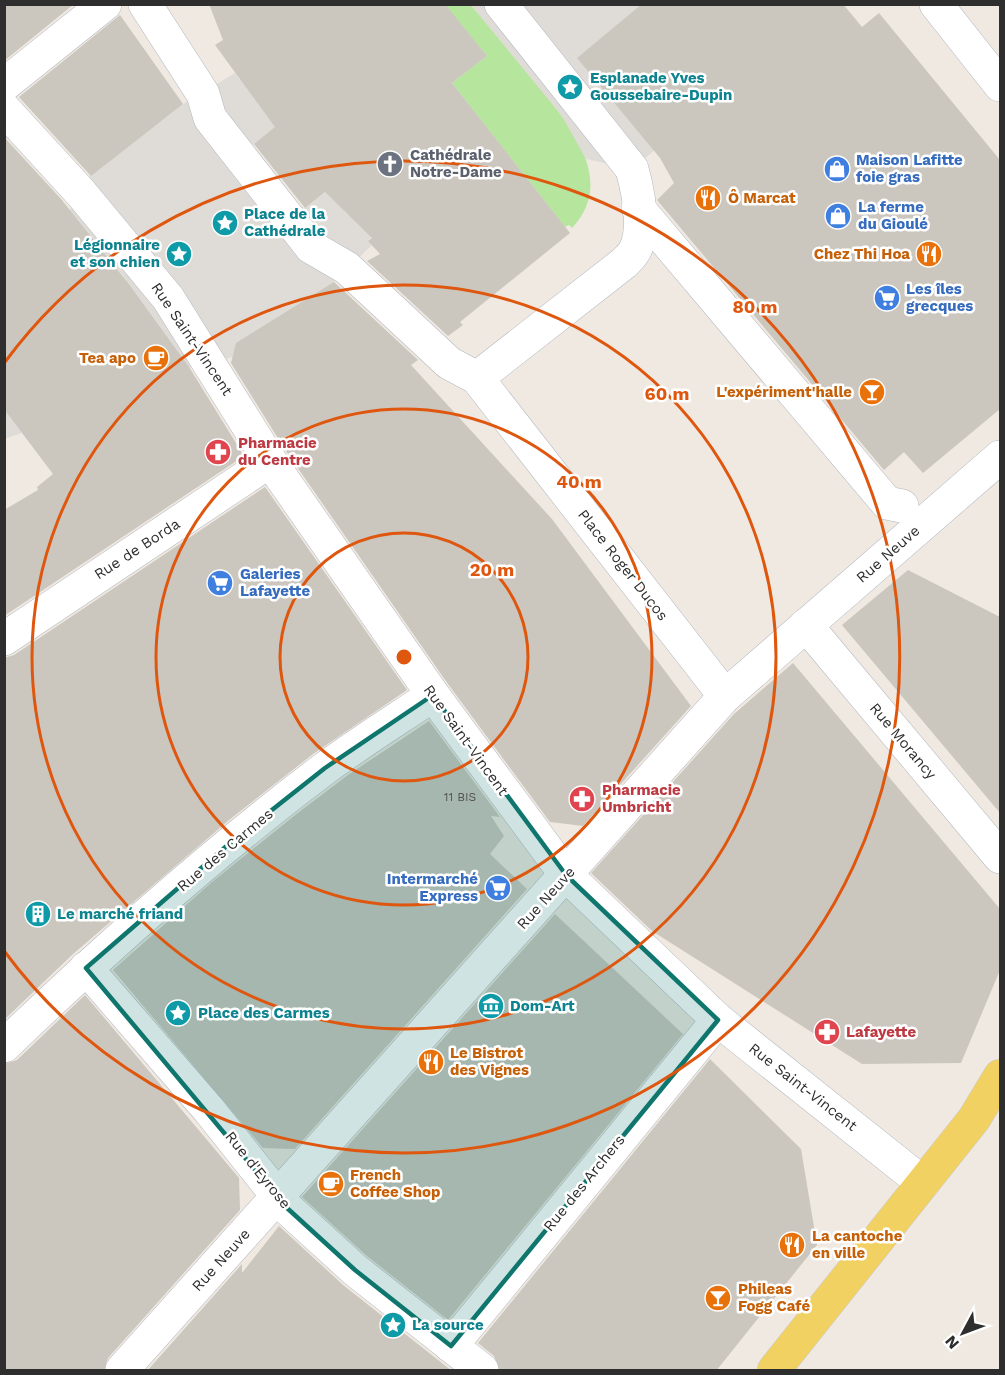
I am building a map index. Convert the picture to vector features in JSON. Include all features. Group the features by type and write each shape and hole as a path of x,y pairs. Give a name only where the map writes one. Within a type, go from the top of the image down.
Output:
{"main road":[{"path":"774,1371 923,1183 987,1116 1000,1076"}],"street":[{"path":"4,85 105,4"},
{"name":"Place Roger Ducos","path":"145,4 203,94 210,118 311,247 347,268 448,363 477,378 725,696"},
{"path":"477,378 624,263 635,249 638,208 637,186 632,169 501,4"},
{"path":"936,4 1000,85"},
{"name":"Rue Saint-Vincent","path":"4,109 81,193 168,298 270,461 433,695 566,875 718,1020 923,1183"},
{"path":"638,208 887,502 902,506"},
{"name":"Rue Neuve","path":"122,1371 725,696 1000,457"},
{"name":"Rue de Borda","path":"4,639 270,461"},
{"name":"Rue Morancy","path":"806,625 1000,857"},
{"name":"Rue des Carmes","path":"4,1046 86,968 230,843 325,768 433,695"},
{"name":"Rue d'Eyrose","path":"86,968 209,1110 277,1197 355,1270 482,1371"},
{"name":"Rue des Archers","path":"451,1346 718,1020"}],"highlighted area":[{"path":"433,695 566,875 718,1020 451,1346 355,1270 287,1208 86,968 230,843 325,768"}],"green space":[{"path":"445,5 471,5 557,110 581,148 589,168 590,188 585,209 572,228 569,225 565,227 452,83 487,56"}],"shaded area":[{"path":"471,5 829,5 632,169 586,159 562,116"},
{"name":"Place de la Cathédrale","path":"235,73 240,80 250,73 286,119 253,145 253,149 299,206 305,208 338,182 345,212 351,217 360,210 378,233 368,240 372,245 333,283 233,357 191,367 183,372 123,276 69,211 91,175 183,104"},
{"path":"5,409 22,433 4,439"}],"building":[{"path":"4,4 74,4 4,61"},
{"name":"Cathédrale Notre-Dame","path":"209,4 445,4 487,56 452,83 570,233 460,322 463,325 448,336 367,261 380,254 368,241 372,238 325,192 305,208 254,144 275,127 215,45 223,40"},
{"path":"642,4 843,4 862,27 879,13 1000,160 1000,409 923,473 904,452 884,470 657,200 674,183 660,158 577,58"},
{"path":"120,15 183,104 91,176 19,97"},
{"path":"4,137 61,199 128,283 189,367 244,456 4,616 4,510 38,490 37,487 53,474 4,409"},
{"path":"334,282 418,360 411,365 552,519 691,706 583,826 550,822 448,684 286,451 231,363 236,343"},
{"path":"265,487 407,690 313,754 229,820 73,954 4,1020 4,658 14,655"},
{"path":"908,570 1000,617 1000,813 842,625"},
{"path":"793,663 1000,909 1000,970 961,1063 862,1064 652,931 591,873 734,714"},
{"path":"429,721 500,817 491,816 504,836 490,854 527,889 295,1149 263,1148 113,970 212,882 294,816 348,775"},
{"path":"555,914 683,1034 448,1320 367,1256 302,1197"},
{"path":"85,995 239,1178 240,1210 108,1358 104,1371 4,1371 4,1064 17,1060"},
{"path":"710,1059 801,1149 817,1245 716,1371 500,1371 494,1356 478,1343"},
{"path":"279,1226 343,1285 452,1371 147,1371 242,1264 242,1273"}],"place":[{"name":"Esplanade Yves Goussebaire-Dupin","path":"570,87"},
{"name":"Cathédrale Notre-Dame","path":"390,164"},
{"name":"Maison Lafitte foie gras","path":"837,169"},
{"name":"Ô Marcat","path":"708,198"},
{"name":"La ferme du Gioulé","path":"838,216"},
{"name":"Place de la Cathédrale","path":"225,223"},
{"name":"Légionnaire et son chien","path":"179,254"},
{"name":"Chez Thi Hoa","path":"929,254"},
{"name":"Les îles grecques","path":"887,298"},
{"name":"Tea apo","path":"156,358"},
{"name":"L'expériment'halle","path":"872,392"},
{"name":"Pharmacie du Centre","path":"218,452"},
{"name":"Galeries Lafayette","path":"220,583"},
{"name":"Pharmacie Umbricht","path":"582,799"},
{"name":"Intermarché Express","path":"498,888"},
{"name":"Le marché friand","path":"38,914"},
{"name":"Dom-Art","path":"491,1006"},
{"name":"Place des Carmes","path":"178,1013"},
{"name":"Lafayette","path":"827,1032"},
{"name":"Le Bistrot des Vignes","path":"431,1062"},
{"name":"French Coffee Shop","path":"331,1184"},
{"name":"La cantoche en ville","path":"792,1245"},
{"name":"Phileas Fogg Café","path":"718,1298"},
{"name":"La source","path":"393,1325"}]}
